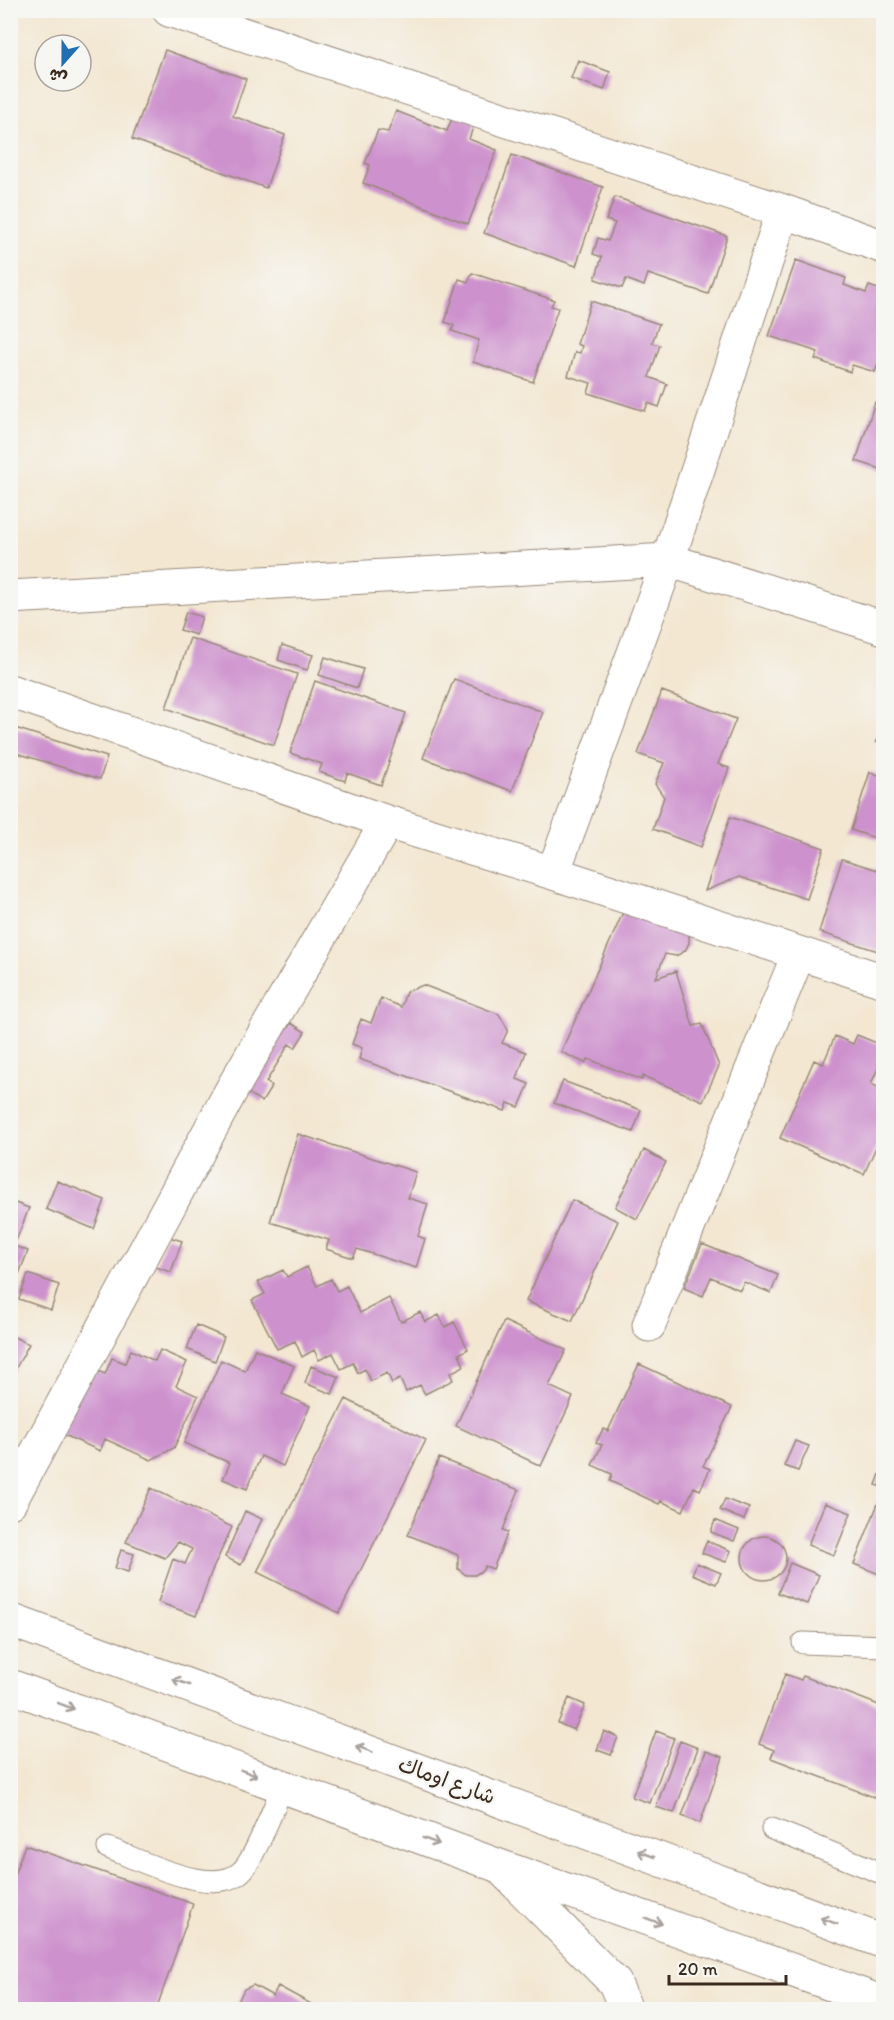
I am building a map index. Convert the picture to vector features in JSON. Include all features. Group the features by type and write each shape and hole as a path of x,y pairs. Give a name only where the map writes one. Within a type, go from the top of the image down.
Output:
{"street":[{"path":"169,10 783,211 884,248"},
{"path":"553,873 668,560 783,211"},
{"path":"10,597 668,560 884,628"},
{"path":"10,691 387,822 553,873 798,955 884,981"},
{"path":"10,1502 232,1089 387,822"},
{"path":"649,1324 798,955"},
{"name":"شارع اوماك","path":"10,1620 884,1942"},
{"path":"10,1686 499,1866 884,2003"},
{"path":"499,1866 615,1983 626,2010"}],"lane":[{"path":"802,1643 884,1646"},
{"path":"108,1848 207,1882 226,1881 245,1867 284,1785"},
{"path":"772,1830 884,1874"}],"building":[{"path":"165,50 246,79 233,116 285,135 266,188 132,139"},
{"path":"578,60 610,72 604,90 571,78"},
{"path":"396,111 447,131 454,113 475,122 469,139 497,150 468,224 363,183 370,165 365,163 378,130 388,132"},
{"path":"512,155 603,187 576,266 484,233"},
{"path":"615,197 727,236 708,294 648,274 644,286 626,279 622,288 595,279 602,257 593,254 598,238 608,241 615,223 606,220"},
{"path":"796,260 846,278 844,285 866,293 869,286 884,291 884,347 875,372 852,365 850,372 815,359 818,352 769,336"},
{"path":"472,273 554,300 551,306 558,308 533,382 473,362 479,340 452,331 454,325 445,322 459,279 468,282"},
{"path":"591,301 659,324 652,343 660,345 649,377 667,384 659,407 648,403 645,411 588,393 591,383 568,376 575,352 580,353 582,346 577,344"},
{"path":"875,402 884,405 884,470 856,461"},
{"path":"186,612 202,617 196,635 180,630"},
{"path":"190,638 297,674 274,745 166,708"},
{"path":"282,645 313,655 307,670 278,660"},
{"path":"325,657 363,669 357,688 319,675"},
{"path":"454,679 543,712 512,791 423,758"},
{"path":"315,681 406,713 381,785 347,773 345,781 319,772 322,764 290,753"},
{"path":"662,691 736,719 718,764 729,768 701,847 653,829 664,797 655,784 664,763 638,754"},
{"path":"884,721 884,744 876,742"},
{"path":"15,728 107,757 100,779 10,751"},
{"path":"870,772 884,777 884,841 851,830"},
{"path":"730,817 824,848 807,899 739,877 705,891"},
{"path":"842,859 884,872 884,953 819,932"},
{"path":"625,908 689,934 689,943 685,951 676,956 665,954 656,978 676,971 693,1026 702,1024 719,1066 703,1101 643,1076 642,1080 588,1059 585,1063 561,1052"},
{"path":"423,985 499,1014 508,1030 502,1043 526,1052 517,1079 529,1084 519,1107 508,1103 505,1111 359,1059 362,1048 352,1044 361,1019 371,1023 381,998 401,1007 406,992"},
{"path":"291,1023 305,1032 295,1048 289,1044 266,1082 272,1086 262,1102 247,1092 283,1027 287,1029"},
{"path":"857,1035 884,1046 884,1055 871,1084 884,1090 884,1129 864,1174 780,1138 814,1060 823,1064 835,1036 853,1044"},
{"path":"563,1081 641,1110 633,1132 554,1103"},
{"path":"298,1134 416,1172 408,1198 428,1204 418,1236 425,1239 416,1268 357,1249 353,1258 326,1249 329,1240 270,1222"},
{"path":"644,1150 666,1162 637,1219 615,1207"},
{"path":"57,1181 105,1200 94,1229 46,1209"},
{"path":"572,1200 618,1221 572,1321 526,1301"},
{"path":"10,1201 29,1208 14,1246 28,1251 11,1294"},
{"path":"166,1236 182,1241 171,1272 156,1267"},
{"path":"702,1244 778,1275 771,1293 744,1282 740,1290 711,1277 703,1296 684,1288"},
{"path":"307,1267 317,1286 331,1279 337,1291 347,1286 360,1313 389,1298 401,1322 420,1312 425,1322 439,1315 445,1327 454,1322 468,1349 459,1354 464,1366 450,1373 453,1380 425,1394 420,1385 406,1392 400,1379 392,1383 387,1373 371,1381 365,1369 358,1373 353,1363 341,1369 333,1353 319,1360 314,1350 302,1357 295,1341 277,1349 252,1300 265,1294 258,1282 283,1270 287,1277"},
{"path":"28,1274 59,1285 51,1310 19,1299"},
{"path":"504,1321 566,1350 549,1386 573,1397 541,1466 456,1426"},
{"path":"196,1325 224,1337 215,1361 187,1349"},
{"path":"10,1335 29,1344 10,1379"},
{"path":"255,1349 294,1366 282,1394 310,1406 283,1466 261,1456 247,1489 223,1479 230,1463 184,1443 221,1360 245,1371"},
{"path":"131,1350 155,1361 160,1350 187,1362 176,1386 198,1396 174,1448 151,1460 105,1439 100,1451 60,1433 89,1367 105,1374 112,1358 125,1363"},
{"path":"639,1364 732,1407 703,1466 710,1469 700,1490 694,1487 683,1511 661,1501 659,1504 610,1481 612,1474 592,1465 602,1445 596,1443 603,1429 608,1431"},
{"path":"311,1366 339,1377 332,1394 305,1383"},
{"path":"346,1399 426,1440 339,1613 257,1572"},
{"path":"795,1441 809,1446 798,1471 784,1466"},
{"path":"439,1458 519,1490 503,1530 508,1532 493,1569 485,1566 475,1575 466,1575 458,1569 458,1555 408,1535"},
{"path":"884,1466 884,1488 876,1485"},
{"path":"151,1488 232,1527 211,1573 196,1616 158,1602 173,1559 185,1564 192,1549 178,1542 165,1558 126,1542"},
{"path":"725,1499 749,1508 744,1520 720,1510"},
{"path":"879,1501 884,1503 884,1576 854,1564"},
{"path":"825,1503 851,1513 834,1555 808,1545"},
{"path":"245,1511 262,1519 241,1565 225,1557"},
{"path":"715,1520 739,1530 734,1541 711,1532"},
{"path":"764,1536 773,1537 780,1542 785,1549 785,1567 780,1574 773,1579 764,1580 755,1579 748,1574 743,1567 742,1558 743,1549 748,1542 755,1537"},
{"path":"707,1541 731,1551 726,1562 702,1553"},
{"path":"121,1550 134,1554 128,1572 115,1568"},
{"path":"697,1563 721,1573 716,1584 692,1574"},
{"path":"790,1563 819,1575 807,1604 778,1593"},
{"path":"785,1674 801,1680 803,1676 884,1707 884,1801 771,1758 774,1750 759,1744"},
{"path":"569,1698 585,1705 574,1730 558,1723"},
{"path":"604,1731 618,1737 611,1755 597,1750"},
{"path":"656,1731 674,1738 650,1803 632,1797"},
{"path":"680,1741 698,1748 674,1813 656,1807"},
{"path":"706,1751 723,1757 700,1823 682,1816"},
{"path":"25,1845 193,1904 156,2010 18,2010 10,2005 10,1886"},
{"path":"253,1985 273,1996 278,1986 322,2010 238,2010 237,2004 244,1989"}]}
